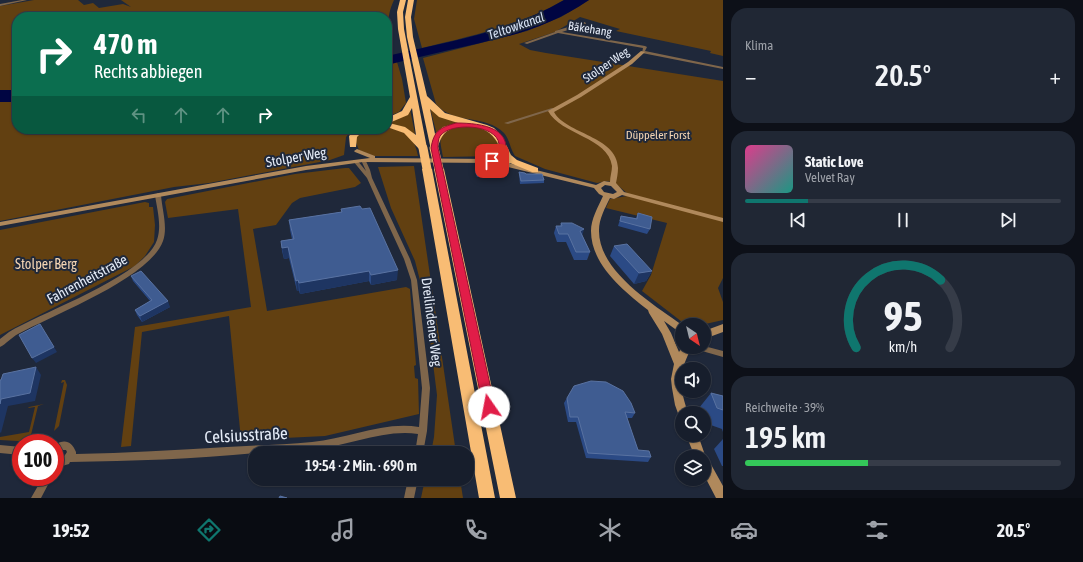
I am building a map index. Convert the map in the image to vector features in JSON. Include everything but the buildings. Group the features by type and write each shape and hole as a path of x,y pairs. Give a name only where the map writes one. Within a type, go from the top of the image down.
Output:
{"highway":[{"path":"403,0 400,18 403,45 487,498"},
{"path":"411,0 408,17 412,45 508,498"},
{"path":"392,119 405,113 413,98"},
{"path":"424,98 442,115 490,129 500,137 504,160 535,170"},
{"path":"434,147 439,133 451,126 472,125 490,129"},
{"path":"392,127 402,128 411,133 423,148"},
{"path":"355,134 353,136 355,148"}],"street":[{"path":"0,5 26,0"},
{"name":"Bäkehang","path":"526,43 585,23"},
{"name":"Bäkehang","path":"556,32 646,47"},
{"name":"Stolper Weg","path":"506,123 553,109 579,96 623,67 643,52 646,47"},
{"path":"643,52 723,68"},
{"path":"553,109 551,113 556,119 596,141 610,154 615,166 613,184"},
{"path":"355,148 366,156 390,159"},
{"path":"355,148 363,160"},
{"path":"355,148 353,155 355,161"},
{"name":"Stolper Weg","path":"0,224 355,161 390,159 504,160"},
{"name":"Dreilindener Weg","path":"363,160 367,166 369,178"},
{"name":"Dreilindener Weg","path":"355,161 369,178 407,259 414,280 426,388 423,431 420,446"},
{"path":"535,170 596,187 601,184 613,184 620,190 621,193 723,220"},
{"path":"596,187 598,192 606,196 614,197 621,193"},
{"name":"Fahrenheitstraße","path":"0,344 16,332 124,277 147,260 160,242 161,217 158,195"},
{"path":"606,196 596,226 597,245 606,265 647,304 675,325"},
{"path":"647,304 666,333 678,362"},
{"path":"711,332 723,328"},
{"path":"711,351 723,354"},
{"name":"Celsiusstraße","path":"69,458 124,457 312,446 342,442 398,429 411,428 423,431"},
{"path":"64,446 70,447 72,452 69,458 64,462"},
{"path":"0,450 12,451"},
{"path":"711,476 723,498"},
{"path":"36,498 43,486"},
{"path":"409,498 412,486"}],"green space":[{"path":"34,0 78,0 84,5 93,3 99,8 123,4 131,7 121,0 394,0 390,12 12,12 12,90 0,90 0,6"},
{"path":"417,0 564,0 530,17 477,34 422,48 414,19"},
{"name":"Düppeler Forst","path":"589,0 723,0 723,56 710,53 711,51 616,31 620,29 580,17 555,32 519,44 530,50 546,53 723,81 723,278 718,288 723,302 723,320 711,323 711,318 677,318 642,291 651,275 667,223 606,208 610,199 627,196 628,194 615,183 607,181 597,183 545,169 515,156 506,136 497,127 488,123 451,115 436,104 423,58 527,31 561,17"},
{"path":"397,62 402,79 406,103 399,112 392,115 392,64"},
{"path":"0,102 12,102 12,134 349,134 346,137 344,155 330,160 209,183 174,187 0,221"},
{"path":"430,108 463,124 437,135"},
{"path":"410,109 415,134 392,125 392,120"},
{"path":"458,126 479,128 497,138 499,150 498,156 443,157 440,140 441,137 446,132"},
{"path":"392,129 404,133 411,139 414,143 418,156 374,156 359,150 355,140 358,134 392,134"},
{"path":"414,166 455,446 432,446 437,395 425,300 415,261 391,208 378,167"},
{"path":"349,168 361,183 355,187 300,198 292,203 276,225 253,229 267,311 406,287 410,289 416,365 414,366 415,378 418,379 419,414 325,436 241,440 229,316 142,332 131,446 121,447 135,327 251,307 238,209 168,218 165,202 167,199 295,174"},
{"name":"Stolper Berg","path":"145,202 149,203 149,207 153,207 155,225 154,242 145,256 135,266 0,335 0,230"},
{"path":"62,380 65,380 67,385 59,426 54,431 64,382 61,383"},
{"path":"44,404 38,406 31,434 17,434 29,432 35,407 28,408"},
{"path":"12,435 12,441 0,440 0,437"},
{"path":"424,486 461,486 463,498 421,498"}],"water":[{"name":"Teltowkanal","path":"564,0 589,0 545,24 515,34 392,64 392,55 478,35 543,11"},
{"path":"0,90 12,90 12,102 0,102"}],"route":[{"path":"489,407 434,148 436,137 444,129 456,125 472,125 490,129 500,137 502,143 502,151 499,162 492,161"}]}
